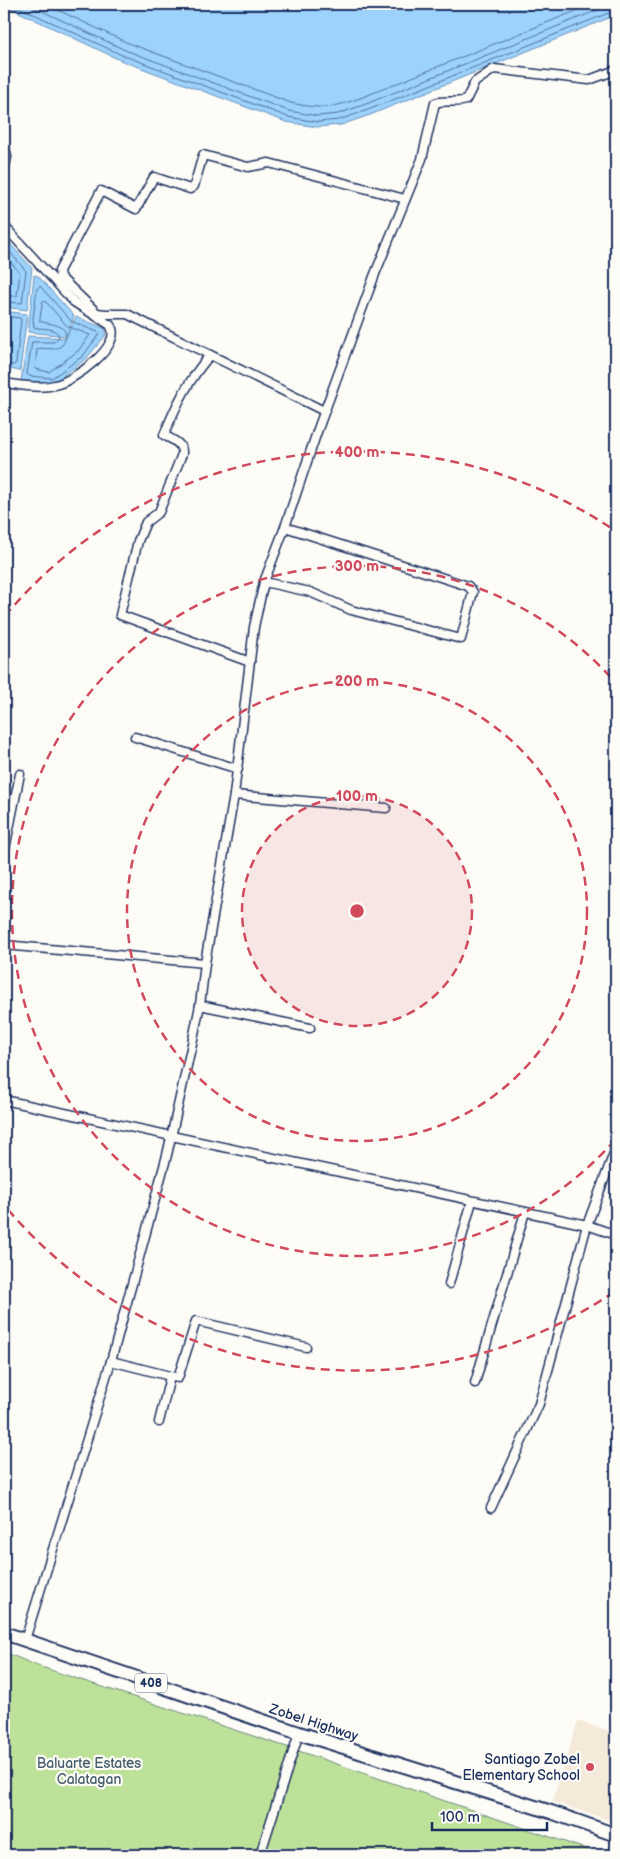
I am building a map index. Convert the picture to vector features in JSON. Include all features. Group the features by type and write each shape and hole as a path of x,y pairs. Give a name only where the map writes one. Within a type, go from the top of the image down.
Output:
{"main road":[{"name":"Zobel Highway","path":"4,1633 299,1733 551,1812 616,1835"}],"street":[{"path":"25,1640 111,1361 167,1155 200,1005 205,962 238,769 254,627 264,582 285,527 324,411 375,274 422,159 435,103 441,100 461,102 466,100 475,82 494,70 589,80 616,70"},
{"path":"4,143 7,157 4,172"},
{"path":"324,411 127,314 98,312 60,277 59,271 101,191 136,209 154,177 190,189 194,186 204,155 248,167 268,163 405,200"},
{"path":"4,226 74,302 110,325 113,334 112,340 106,349 92,364 69,381 53,386 4,384"},
{"path":"210,354 177,402 164,435 183,448 182,454 159,512 146,522 138,541 120,615 250,662"},
{"path":"264,582 310,592 351,610 461,639 473,592 468,586 285,527"},
{"path":"135,737 238,769"},
{"path":"4,854 20,774"},
{"path":"234,795 386,808"},
{"path":"4,945 205,962"},
{"path":"200,1005 310,1028"},
{"path":"4,1100 586,1225 616,1235"},
{"path":"491,1508 539,1404 586,1225 616,1148"},
{"path":"449,1284 472,1201"},
{"path":"475,1383 525,1212"},
{"path":"111,1361 178,1378 196,1321 306,1347"},
{"path":"159,1422 170,1377"},
{"path":"260,1855 299,1733"}],"shaded area":[{"name":"Santiago Zobel Elementary School","path":"578,1721 616,1733 616,1822 552,1802"}],"green space":[{"name":"Baluarte Estates Calatagan","path":"4,1652 38,1666 293,1749 603,1855 4,1855"}],"water":[{"path":"4,4 616,4 616,15 370,115 341,125 317,127 286,122 120,60"},
{"path":"4,237 32,268 27,310 4,307"},
{"path":"34,275 38,276 74,316 66,336 28,332"},
{"path":"4,311 27,314 20,371 4,368"},
{"path":"76,317 104,328 106,331 105,336 86,359 53,383 21,381 28,336 66,338"}],"place":[{"name":"Santiago Zobel Elementary School","path":"590,1767"}]}
